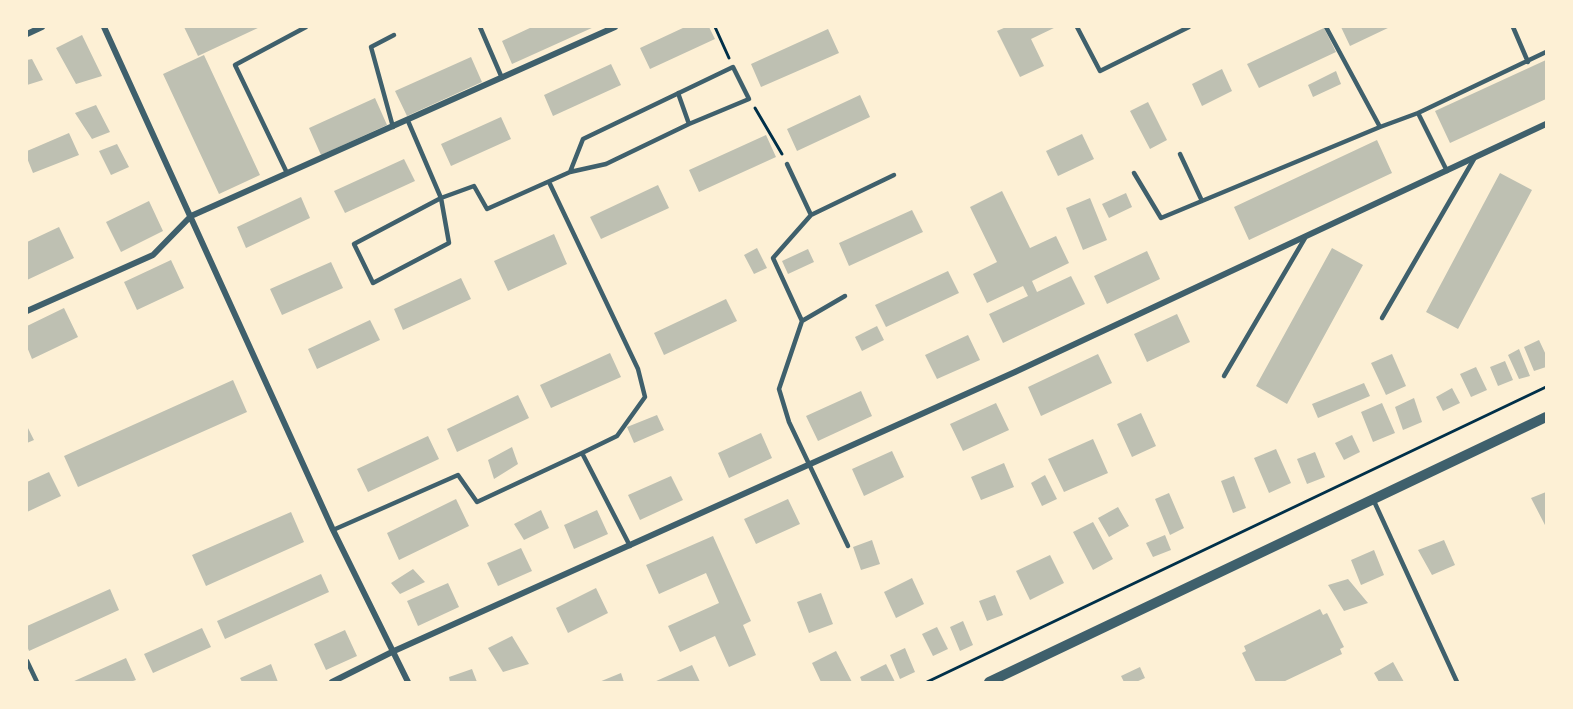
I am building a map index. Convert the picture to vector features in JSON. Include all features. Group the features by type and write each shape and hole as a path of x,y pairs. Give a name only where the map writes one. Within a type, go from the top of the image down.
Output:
{"street":[{"path":"27,34 42,27"},
{"path":"104,27 333,530 408,682"},
{"path":"27,311 153,255 191,216 615,27"},
{"path":"332,682 394,651 630,546 1305,238 1546,124"},
{"path":"988,682 1546,417"}],"lane":[{"path":"287,173 234,65 306,27"},
{"path":"480,27 502,78"},
{"path":"1077,27 1100,71 1189,27"},
{"path":"1326,27 1380,127"},
{"path":"1513,27 1528,62"},
{"path":"393,127 371,47 394,35"},
{"path":"1134,173 1161,218 1418,113 1546,52"},
{"path":"408,121 441,198 449,243 373,283 354,243 441,198 474,186 487,209 570,172 606,164 689,124 749,99 733,67 582,139 570,172"},
{"path":"678,93 689,124"},
{"path":"1418,113 1447,171"},
{"path":"1180,154 1202,201"},
{"path":"1382,318 1474,159"},
{"path":"788,164 811,215"},
{"path":"802,321 773,258 811,215 894,175"},
{"path":"333,530 458,475 477,502 617,436 645,398 638,369 549,182"},
{"path":"1224,376 1305,238"},
{"path":"845,296 802,321 779,389 789,422 848,546"},
{"path":"582,453 630,546"},
{"path":"1373,499 1457,682"},
{"path":"27,661 37,682"}],"path":[{"path":"715,27 733,67"},
{"path":"749,99 788,164"},
{"path":"927,682 1546,387"}],"building":[{"path":"184,27 260,27 198,56"},
{"path":"532,27 594,27 512,64 502,41"},
{"path":"685,27 709,27 715,39 650,69 640,48"},
{"path":"1006,27 1056,27 1031,39 1044,66 1020,77 997,31"},
{"path":"1341,27 1390,27 1350,46"},
{"path":"1324,28 1336,52 1259,88 1247,64"},
{"path":"828,29 839,53 761,87 751,64"},
{"path":"82,35 102,76 76,84 56,48"},
{"path":"204,55 260,175 219,194 163,74"},
{"path":"471,57 482,82 407,116 395,91"},
{"path":"32,59 43,80 27,85 27,60"},
{"path":"1546,60 1546,99 1450,143 1435,111"},
{"path":"611,64 621,85 553,116 544,95"},
{"path":"1222,69 1232,91 1202,106 1192,84"},
{"path":"1336,71 1341,84 1313,97 1308,85"},
{"path":"860,95 870,117 797,151 787,129"},
{"path":"375,98 387,125 321,155 309,128"},
{"path":"1148,102 1167,140 1150,149 1130,111"},
{"path":"96,105 110,132 92,139 75,113"},
{"path":"501,117 511,139 451,166 441,144"},
{"path":"69,133 79,155 33,173 27,158 27,151"},
{"path":"1082,134 1094,159 1058,176 1046,151"},
{"path":"766,135 776,157 699,192 689,170"},
{"path":"1377,140 1392,173 1249,240 1234,207"},
{"path":"117,144 129,167 111,175 99,151"},
{"path":"404,159 415,181 345,213 334,191"},
{"path":"1500,173 1532,190 1458,329 1426,312"},
{"path":"658,185 669,208 601,239 590,217"},
{"path":"1002,191 1030,248 1056,236 1069,263 1032,281 1037,292 1071,276 1085,304 1003,343 989,314 1028,296 1023,286 987,303 973,274 997,262 970,207"},
{"path":"1126,193 1132,207 1109,218 1102,204"},
{"path":"301,197 310,218 246,248 237,227"},
{"path":"1090,198 1107,240 1083,250 1066,208"},
{"path":"149,201 163,231 121,252 106,222"},
{"path":"912,210 923,232 849,266 839,243"},
{"path":"59,227 74,258 27,280 27,242"},
{"path":"554,234 567,264 508,291 494,261"},
{"path":"757,248 767,268 754,274 744,255"},
{"path":"1332,248 1363,265 1287,404 1256,386"},
{"path":"808,249 814,262 788,274 782,261"},
{"path":"1147,251 1160,279 1107,304 1094,276"},
{"path":"171,260 184,288 137,310 124,282"},
{"path":"331,262 343,288 282,315 270,289"},
{"path":"948,271 959,293 886,327 875,305"},
{"path":"461,278 471,299 403,330 394,309"},
{"path":"726,299 737,321 664,355 654,333"},
{"path":"64,308 78,337 32,359 27,347 27,326"},
{"path":"1177,314 1190,342 1147,362 1134,334"},
{"path":"370,320 380,340 317,369 308,349"},
{"path":"877,326 884,340 862,351 855,337"},
{"path":"968,335 980,360 937,379 925,355"},
{"path":"1539,340 1546,355 1546,367 1534,371 1524,347"},
{"path":"1519,349 1530,376 1519,379 1508,355"},
{"path":"610,353 621,377 551,408 540,385"},
{"path":"1098,354 1112,383 1041,416 1028,387"},
{"path":"1392,354 1406,386 1386,395 1371,363"},
{"path":"1505,361 1513,380 1498,386 1490,367"},
{"path":"1476,367 1487,390 1471,397 1460,374"},
{"path":"233,380 247,412 78,487 64,456"},
{"path":"1364,383 1370,396 1318,418 1312,404"},
{"path":"1452,388 1460,403 1443,411 1436,397"},
{"path":"861,391 872,416 818,441 806,416"},
{"path":"518,395 529,418 457,452 447,429"},
{"path":"1414,398 1422,422 1403,430 1395,407"},
{"path":"996,403 1009,430 963,451 950,424"},
{"path":"1382,403 1395,433 1373,442 1361,412"},
{"path":"1141,413 1156,446 1132,457 1117,424"},
{"path":"657,415 664,430 634,443 627,427"},
{"path":"27,426 34,440 27,443"},
{"path":"761,433 772,458 729,478 718,453"},
{"path":"1352,435 1360,452 1344,460 1335,443"},
{"path":"428,436 439,459 368,492 357,469"},
{"path":"1093,439 1108,473 1064,492 1048,459"},
{"path":"512,447 518,464 494,479 488,460"},
{"path":"1276,449 1291,483 1269,493 1254,458"},
{"path":"892,451 904,477 864,496 852,469"},
{"path":"1315,452 1325,477 1307,484 1297,459"},
{"path":"1004,463 1014,487 981,500 971,477"},
{"path":"49,472 61,496 27,512 27,482"},
{"path":"1045,475 1057,499 1042,506 1031,483"},
{"path":"671,476 683,500 640,520 628,495"},
{"path":"1234,476 1246,508 1233,513 1221,481"},
{"path":"1546,492 1546,527 1531,498"},
{"path":"1169,493 1184,528 1170,535 1155,499"},
{"path":"456,499 469,526 399,560 387,533"},
{"path":"788,499 800,524 756,544 744,519"},
{"path":"1118,507 1129,526 1109,537 1098,518"},
{"path":"541,510 549,528 524,540 514,524"},
{"path":"597,510 608,534 574,549 564,525"},
{"path":"291,512 304,542 206,586 192,555"},
{"path":"1093,522 1113,559 1093,570 1073,532"},
{"path":"1165,535 1171,550 1153,557 1146,543"},
{"path":"713,536 751,621 743,625 756,655 729,667 715,636 680,652 668,626 719,603 706,573 659,594 646,565"},
{"path":"872,540 880,564 861,570 853,547"},
{"path":"1444,540 1455,565 1432,575 1418,550"},
{"path":"521,548 532,571 498,586 487,563"},
{"path":"1374,550 1384,575 1361,585 1351,560"},
{"path":"1050,555 1064,583 1030,600 1016,571"},
{"path":"413,569 425,582 400,594 391,583"},
{"path":"321,574 329,592 225,639 217,621"},
{"path":"912,578 924,604 896,618 884,592"},
{"path":"1348,579 1368,603 1344,611 1328,585"},
{"path":"448,583 459,607 418,626 407,601"},
{"path":"596,588 608,613 568,633 556,608"},
{"path":"110,589 119,610 29,651 27,626"},
{"path":"821,593 833,624 809,633 797,602"},
{"path":"995,595 1003,615 987,621 979,601"},
{"path":"1320,609 1323,615 1327,613 1344,647 1340,649 1342,654 1283,682 1256,682 1242,653 1246,651 1244,646"},
{"path":"963,621 973,645 960,651 950,627"},
{"path":"937,627 948,649 933,656 922,634"},
{"path":"202,628 211,647 153,673 144,654"},
{"path":"345,630 357,656 326,670 314,644"},
{"path":"512,636 529,664 503,672 488,648"},
{"path":"905,648 915,672 900,679 890,655"},
{"path":"836,651 852,682 821,682 812,663"},
{"path":"126,658 136,680 130,682 72,682"},
{"path":"1393,662 1404,682 1379,682 1374,673"},
{"path":"271,664 278,682 242,682 240,678"},
{"path":"886,664 895,682 862,682 860,677"},
{"path":"692,665 700,682 654,682"},
{"path":"1140,667 1145,678 1136,682 1124,682 1121,676"},
{"path":"472,669 477,682 450,682 449,677"},
{"path":"621,673 624,682 599,682"}]}
